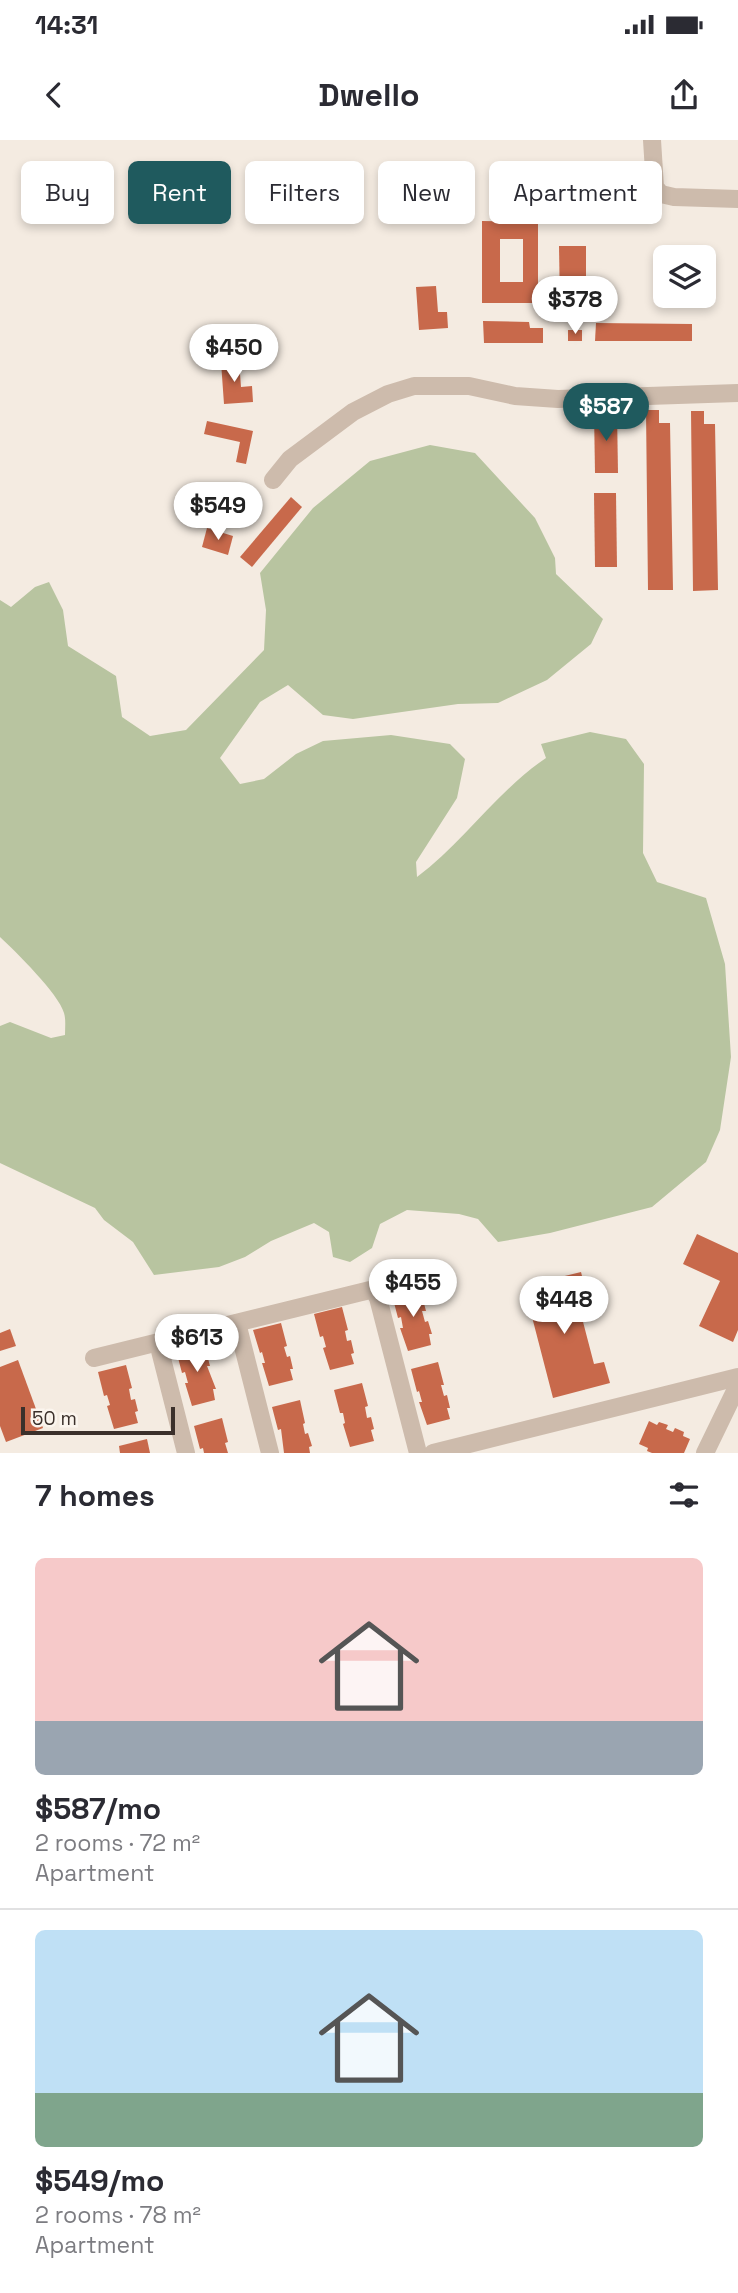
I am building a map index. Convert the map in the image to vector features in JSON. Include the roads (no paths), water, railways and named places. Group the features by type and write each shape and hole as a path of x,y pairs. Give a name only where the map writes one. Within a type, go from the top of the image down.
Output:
{"street":[{"path":"652,140 655,187 661,194 674,197 738,199"},
{"path":"273,480 290,459 353,412 388,394 414,386 469,386 515,396 558,399 738,393"},
{"path":"94,1358 374,1291 418,1453"},
{"path":"237,1323 270,1453"},
{"path":"158,1343 186,1453"},
{"path":"441,1452 738,1377"},
{"path":"705,1453 738,1385"}]}
